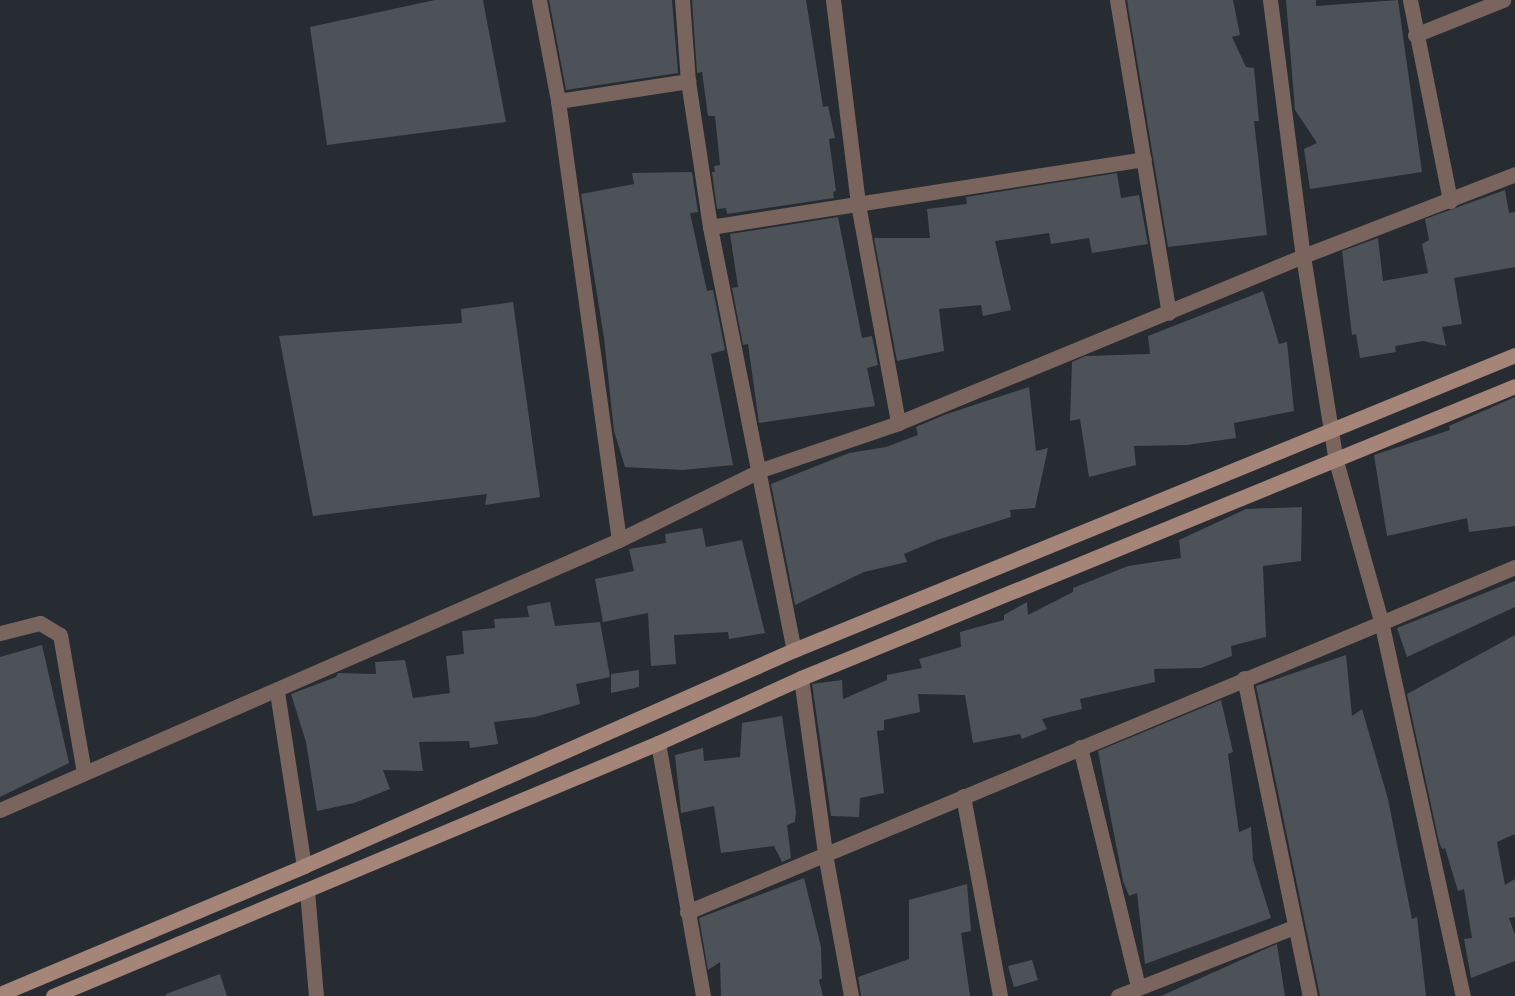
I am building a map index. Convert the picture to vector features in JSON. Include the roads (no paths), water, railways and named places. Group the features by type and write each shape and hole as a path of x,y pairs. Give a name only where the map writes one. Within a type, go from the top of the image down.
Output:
{"street":[{"path":"539,0 558,101 619,540"},
{"path":"682,0 688,81 710,227 761,470 794,650"},
{"path":"833,0 858,204 898,423"},
{"path":"1117,0 1169,313"},
{"path":"1270,0 1303,256 1336,461 1382,621 1463,996"},
{"path":"1410,0 1450,201"},
{"path":"1415,34 1503,0"},
{"path":"558,101 688,81"},
{"path":"710,227 1144,159"},
{"path":"0,810 84,772 278,692 619,540 761,470 898,423 1303,256 1515,174"},
{"path":"0,994 304,866 794,650 1515,355"},
{"path":"53,996 658,743 801,678 1515,386"},
{"path":"687,912 1515,567"},
{"path":"0,633 40,623 60,635 84,772"},
{"path":"801,678 825,854 851,996"},
{"path":"1244,678 1310,996"},
{"path":"278,692 304,866"},
{"path":"658,743 703,996"},
{"path":"1080,747 1138,987"},
{"path":"963,796 1000,996"},
{"path":"307,891 316,996"},
{"path":"1118,996 1294,927"}]}
